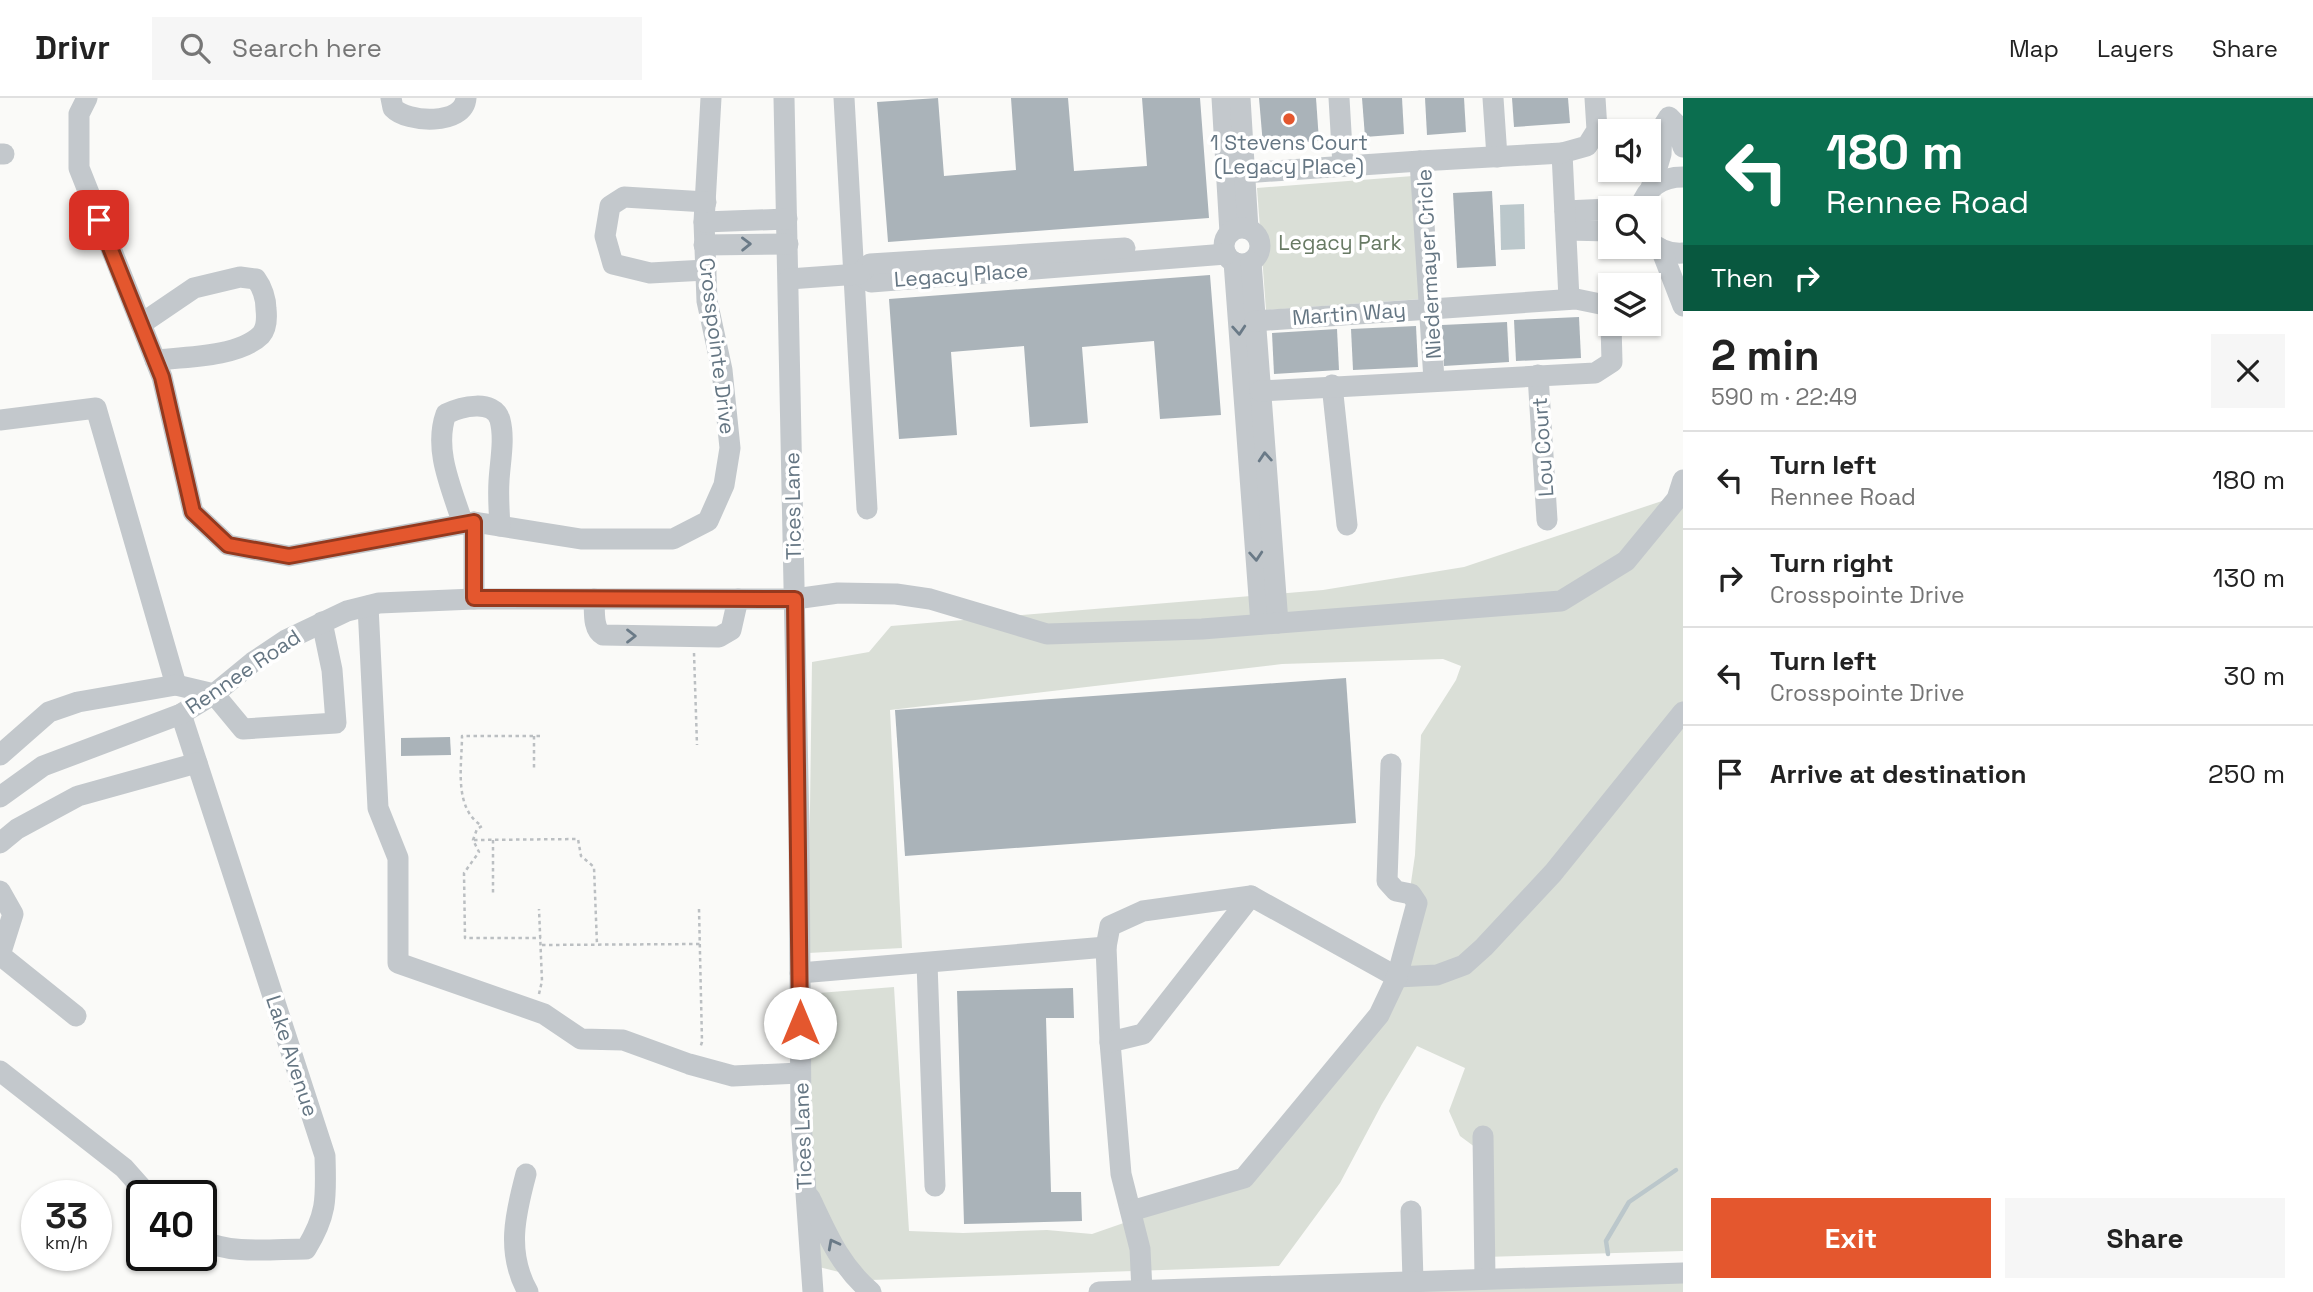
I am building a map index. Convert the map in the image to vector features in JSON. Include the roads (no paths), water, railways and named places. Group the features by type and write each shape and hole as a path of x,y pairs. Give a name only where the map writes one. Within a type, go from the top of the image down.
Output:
{"street":[{"name":"Crosspointe Drive","path":"87,98 79,114 79,168 162,377 193,512 228,545 289,556 468,523 581,539 673,539 708,521 724,485 730,448 722,370 707,301 704,245 711,98"},
{"path":"391,98 393,108 403,116 440,119 458,112 464,107 466,98"},
{"name":"Tices Lane","path":"785,98 795,599 800,1073 813,1292"},
{"path":"844,98 856,274 867,509"},
{"path":"1222,98 1254,415 1269,624"},
{"path":"1240,98 1244,173 1236,247 1255,321 1260,391 1254,415"},
{"path":"1339,98 1343,166"},
{"path":"1493,98 1497,157"},
{"path":"1569,299 1562,153 1587,146 1597,130 1595,98"},
{"path":"1668,107 1683,147"},
{"path":"1647,196 1661,154 1662,128 1668,107"},
{"name":"Niedermayer Cricle","path":"1434,380 1420,161 1562,153"},
{"path":"1244,173 1420,161"},
{"path":"1651,188 1670,177 1683,177"},
{"path":"706,270 650,273 613,264 605,236 610,206 624,197 705,212 788,219"},
{"path":"1566,220 1598,212"},
{"path":"1566,220 1598,228"},
{"path":"704,245 788,244"},
{"name":"Legacy Place","path":"789,279 856,274 870,264 1236,247"},
{"path":"1661,248 1670,253 1683,253"},
{"path":"1661,257 1683,306"},
{"path":"141,324 194,288 240,277 256,279 259,283 266,306 266,323 260,336 240,348 227,351 155,360"},
{"name":"Martin Way","path":"1255,321 1569,299 1598,304"},
{"path":"1260,391 1332,385 1595,373 1612,362 1611,336"},
{"name":"Lou Court","path":"1538,375 1547,520"},
{"path":"1332,385 1347,525"},
{"path":"474,598 468,523 446,468 441,441 446,414 455,409 483,407 497,415 500,420 500,526"},
{"path":"0,420 96,408 176,685"},
{"name":"Rennee Road","path":"0,797 43,766 181,714 214,694 253,662 286,640 346,611 379,603 474,598 795,599 838,593 908,596 930,599 1047,634 1202,629 1561,601 1626,561 1677,499 1683,480"},
{"path":"594,599 596,628 601,635 719,637 729,632 735,619 738,599"},
{"path":"368,606 379,808 398,858 398,963 536,1011 580,1040 623,1040 689,1064 733,1076 800,1073"},
{"path":"0,755 49,712 78,702 176,685 214,694 243,729 336,723 332,670 322,622"},
{"path":"1142,1290 1140,1249 1121,1174 1110,1042 1107,947 1110,926 1143,911 1251,896 1397,977 1446,972 1464,965 1484,947 1553,873 1683,712"},
{"name":"Lake Avenue","path":"181,714 325,1156 326,1196 320,1226 306,1250 217,1246"},
{"path":"0,843 17,829 78,796 197,762"},
{"path":"1132,1212 1244,1178 1379,1015 1397,977 1417,903 1411,894 1396,891 1387,881 1391,764"},
{"path":"0,891 13,914 0,955 76,1016"},
{"path":"1110,1042 1143,1034 1251,896"},
{"path":"800,973 1107,947"},
{"path":"927,963 935,1186"},
{"path":"0,1071 124,1168 135,1180"},
{"path":"1483,1136 1485,1279"},
{"path":"526,1174 513,1239 520,1277 528,1292"},
{"path":"805,1188 836,1250 854,1278 871,1292"},
{"path":"1411,1211 1413,1281"},
{"path":"1098,1292 1683,1273"}],"waterway":[{"path":"1608,1254 1606,1241 1629,1202 1676,1170"}],"place":[{"name":"1 Stevens Court (Legacy Place)","path":"1289,119"}],"park label":[{"name":"Legacy Park","path":"1340,243"}]}
